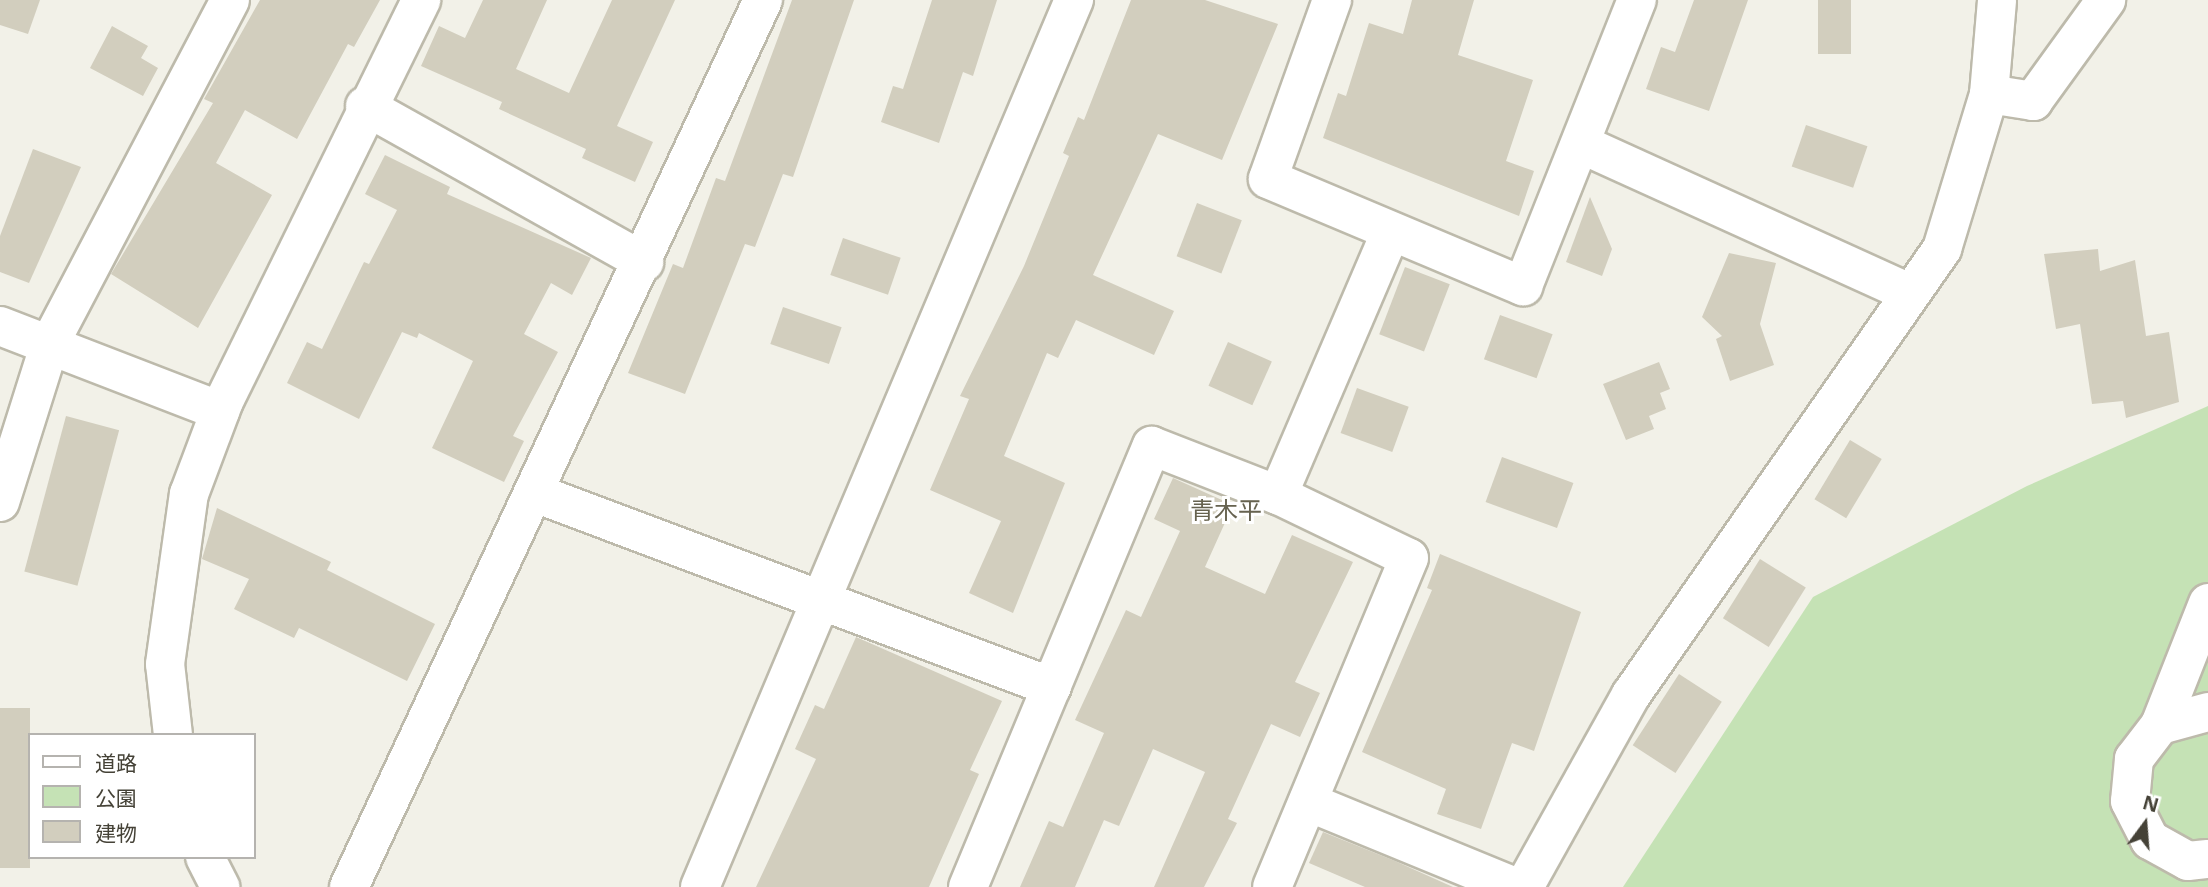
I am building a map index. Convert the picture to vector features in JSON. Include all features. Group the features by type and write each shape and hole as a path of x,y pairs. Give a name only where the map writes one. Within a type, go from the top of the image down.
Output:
{"street":[{"path":"0,502 50,344 230,0"},
{"path":"173,733 165,664 174,579 190,494 220,411 365,106 421,0"},
{"path":"349,887 644,262 763,0"},
{"path":"700,887 1074,0"},
{"path":"1332,0 1268,179 1390,234 1523,286 1637,0"},
{"path":"1524,887 1631,695 1942,249 1989,94 1997,0"},
{"path":"1989,94 2033,101 2106,0"},
{"path":"365,106 644,262"},
{"path":"1581,144 1910,293"},
{"path":"1278,495 1390,234"},
{"path":"0,326 220,411"},
{"path":"968,887 1152,446 1278,495 1409,558 1272,887"},
{"path":"536,492 821,596 1052,687"},
{"path":"2208,603 2160,725 2134,759 2130,801 2150,839 2188,861 2208,859"},
{"path":"2160,725 2208,712"},
{"path":"1308,802 1515,887"},
{"path":"206,859 220,887"}],"green space":[{"path":"2208,406 2208,887 1623,887 1813,597 2027,486"}],"building":[{"path":"0,0 40,0 28,34 0,25"},
{"path":"260,0 380,0 354,47 348,44 297,139 245,110 216,163 272,195 198,328 111,274 213,103 204,99"},
{"path":"483,0 547,0 516,69 569,93 612,0 675,0 617,126 653,142 635,182 582,158 586,149 499,109 502,102 421,66 439,26 465,38"},
{"path":"792,0 854,0 793,177 783,174 755,247 745,244 685,394 628,373 673,264 683,268 716,178 725,181"},
{"path":"932,0 997,0 973,76 963,72 939,143 881,122 893,86 903,89"},
{"path":"1131,0 1205,0 1278,24 1222,160 1158,134 1093,275 1174,311 1154,355 1076,320 1058,358 1047,353 1004,456 1065,483 1013,613 969,593 1001,521 930,490 969,399 960,396 1024,266 1069,156 1063,153 1078,117 1084,120"},
{"path":"1412,0 1474,0 1458,55 1533,80 1506,161 1534,171 1519,216 1323,138 1338,93 1346,96 1369,23 1403,34"},
{"path":"1694,0 1748,0 1709,111 1646,89 1661,47 1675,52"},
{"path":"1818,0 1851,0 1851,54 1818,54"},
{"path":"112,26 148,46 141,58 158,68 143,96 90,68"},
{"path":"1806,125 1867,146 1853,188 1792,167"},
{"path":"33,149 81,167 29,283 0,272 0,236"},
{"path":"385,155 450,187 447,194 591,258 572,295 551,283 524,334 558,352 513,436 524,441 504,482 432,448 473,361 419,333 417,338 402,332 359,419 287,383 307,342 322,349 364,262 369,264 397,210 365,194"},
{"path":"1590,197 1612,249 1602,276 1566,262"},
{"path":"1197,203 1242,220 1221,273 1177,256"},
{"path":"843,238 901,258 888,295 830,275"},
{"path":"2098,249 2100,271 2135,260 2146,336 2169,332 2179,402 2126,418 2123,401 2092,404 2080,324 2056,329 2044,254"},
{"path":"1729,253 1776,263 1760,324 1774,365 1730,381 1716,339 1722,336 1702,317"},
{"path":"1405,267 1450,284 1424,351 1379,334"},
{"path":"783,307 842,327 829,364 770,344"},
{"path":"1500,315 1553,334 1537,378 1484,359"},
{"path":"1228,342 1272,362 1252,405 1208,386"},
{"path":"1659,362 1670,389 1660,393 1666,409 1649,416 1654,429 1626,440 1603,384"},
{"path":"1357,388 1409,407 1392,452 1341,433"},
{"path":"66,416 119,430 77,586 24,572"},
{"path":"1850,440 1882,459 1846,518 1814,499"},
{"path":"1502,457 1573,483 1557,528 1486,502"},
{"path":"1173,478 1233,505 1205,567 1265,594 1292,535 1353,562 1295,682 1320,693 1300,737 1271,724 1228,819 1237,823 1204,887 1154,887 1205,772 1153,749 1119,826 1104,820 1075,887 1020,887 1049,821 1063,827 1104,733 1075,720 1126,610 1141,617 1180,531 1154,519"},
{"path":"217,508 331,562 327,570 435,624 407,681 299,628 294,638 234,609 249,579 202,559"},
{"path":"1440,554 1581,612 1534,751 1512,743 1481,829 1437,814 1446,789 1362,752 1432,590 1427,588"},
{"path":"1760,559 1806,588 1769,647 1723,618"},
{"path":"856,637 1002,701 970,770 979,774 929,887 756,887 816,759 795,749 815,705 824,709"},
{"path":"1679,674 1722,702 1675,773 1633,745"},
{"path":"0,708 30,708 30,868 0,868"},
{"path":"1323,832 1453,887 1365,887 1309,863"}],"district":[{"name":"青木平","path":"1226,510"}]}
